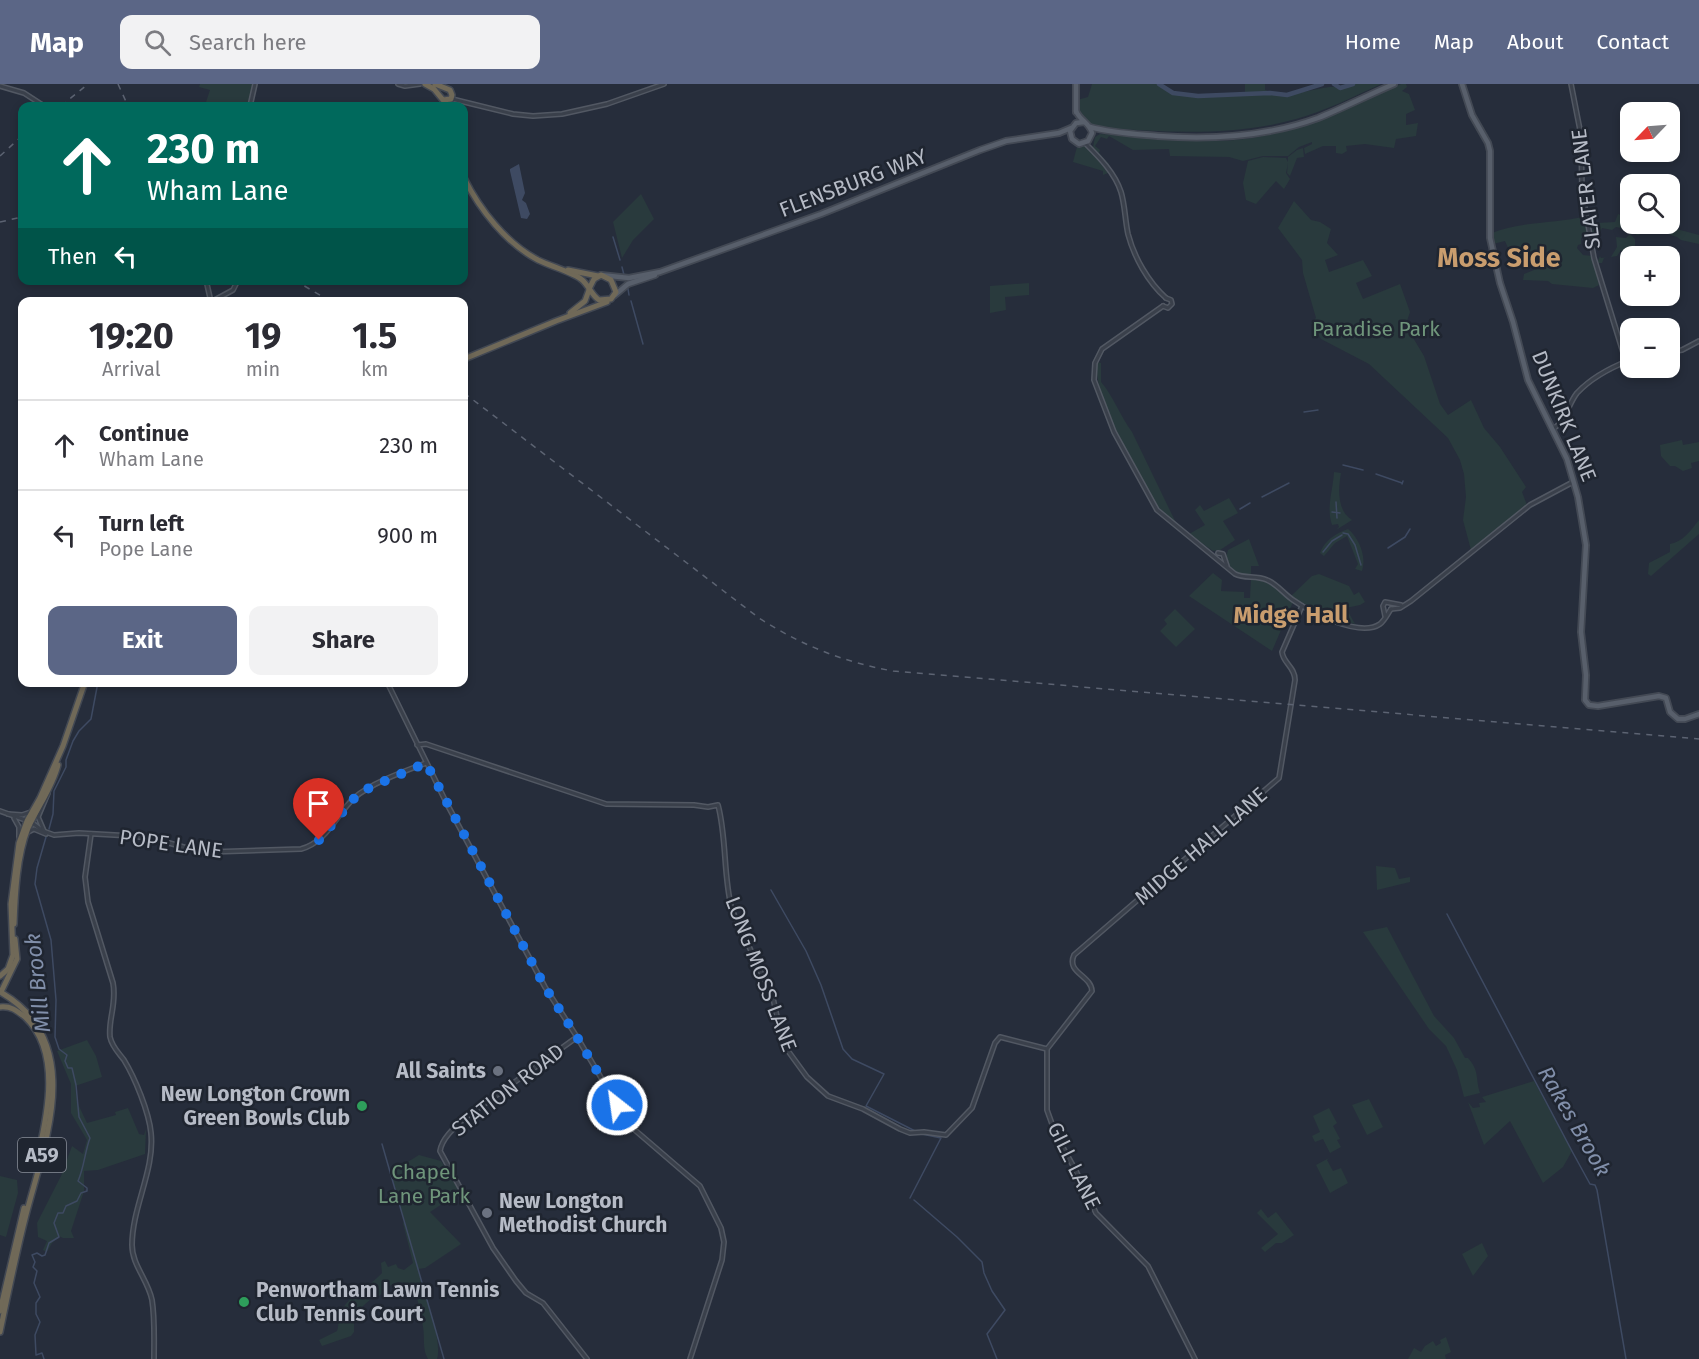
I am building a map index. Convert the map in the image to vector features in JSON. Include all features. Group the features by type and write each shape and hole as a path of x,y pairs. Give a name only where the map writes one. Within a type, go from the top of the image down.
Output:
{"highway":[{"path":"425,84 435,89 446,102"},
{"path":"435,84 448,90 452,96 448,102"},
{"path":"440,97 441,91 448,90"},
{"name":"FLENSBURG WAY","path":"468,185 481,207 506,235 528,254 580,279 589,290"},
{"name":"FLENSBURG WAY","path":"550,265 600,276"},
{"path":"468,357 604,304 613,297 616,288 614,284 608,278 600,276 594,279 585,301 556,321"},
{"path":"589,290 599,300 613,297"},
{"path":"0,1001 1,991 17,959 15,912 22,853 29,821 48,791 57,769 83,687"},
{"path":"0,976 8,969 13,955 11,911 19,843 63,746"},
{"name":"A59","path":"0,1332 22,1233 50,1125 54,1096 51,1063 40,1031 30,1016 1,991"},
{"name":"A59","path":"0,1007 16,1009 33,1027 44,1053 49,1095 47,1117 0,1311"}],"main road":[{"path":"1076,84 1076,123"},
{"path":"1076,111 1090,127 1104,131 1187,138 1228,138 1282,129 1307,121 1394,84"},
{"name":"DUNKIRK LANE","path":"1462,84 1472,115 1491,151 1490,238 1500,283 1528,380 1553,429 1575,481 1586,545 1581,632 1586,675 1585,700 1589,705 1598,706 1659,696 1666,698 1673,717 1685,719 1699,714"},
{"path":"1071,138 1071,128 1076,123 1084,122"},
{"path":"1090,127 1091,137"},
{"name":"FLENSBURG WAY","path":"613,297 628,284 821,214 980,150 1006,141 1059,133 1071,128"},
{"path":"1059,133 1077,143 1085,143 1096,133 1104,131"},
{"name":"FLENSBURG WAY","path":"600,276 632,278 660,272"}],"street":[{"path":"251,102 255,84"},
{"path":"398,84 420,84"},
{"path":"468,103 533,117 558,115 607,104 664,84"},
{"name":"SLATER LANE","path":"1571,84 1581,135 1582,191 1593,254 1620,343"},
{"path":"0,86 24,93 38,102"},
{"path":"448,90 463,101"},
{"path":"455,102 463,101"},
{"path":"1091,137 1092,150"},
{"path":"1085,143 1121,191 1133,248 1157,290 1171,300 1172,304 1168,308 1163,306"},
{"path":"220,297 237,285"},
{"path":"1166,298 1163,306 1144,321 1107,344 1095,363 1094,380 1114,432 1149,497 1162,516 1240,577 1266,580 1302,606 1328,620 1361,627 1378,625 1391,609 1390,602"},
{"path":"1680,350 1699,341"},
{"path":"1553,429 1564,419 1576,394 1602,374 1620,365"},
{"path":"1384,608 1405,606 1542,496 1575,481"},
{"path":"1207,550 1222,553 1227,567"},
{"path":"1216,560 1218,553"},
{"path":"1221,562 1224,558"},
{"path":"1385,618 1385,602 1405,606"},
{"name":"MIDGE HALL LANE","path":"1047,1049 1092,991 1090,983 1072,966 1074,955 1279,778 1295,680 1294,672 1282,657 1282,652 1302,606"},
{"path":"389,687 426,763 545,987 629,1125 700,1186 721,1228 724,1242 722,1260 690,1359"},
{"name":"LONG MOSS LANE","path":"417,745 426,744 606,804 708,807 718,805 726,855 729,899 773,998 780,1036 790,1056 815,1085 835,1099 862,1109 909,1133 948,1134 972,1108 995,1043 1000,1037 1047,1049"},
{"name":"POPE LANE","path":"0,811 29,821 50,834 91,834 155,839 210,852 301,849 324,836 356,796 426,763"},
{"path":"45,832 38,817 48,797 48,791"},
{"path":"7,813 23,815 34,810"},
{"path":"11,816 20,831 16,862"},
{"path":"26,835 32,829 50,834"},
{"path":"91,834 85,878 86,889 88,903 116,996 110,1038 134,1079 151,1133 150,1158 135,1217 132,1245 133,1256 152,1301 154,1359"},
{"name":"STATION ROAD","path":"577,1037 465,1118 441,1146 441,1154 494,1248 516,1281 526,1293 543,1303 587,1359"},
{"name":"GILL LANE","path":"1047,1049 1046,1100 1056,1136 1099,1217 1152,1272 1195,1359"}],"green space":[{"path":"200,84 254,84 250,102 206,102 210,90 199,87"},
{"path":"1092,84 1161,84 1173,93 1226,95 1245,92 1245,84 1265,84 1265,90 1285,94 1341,87 1346,84 1381,84 1328,108 1296,119 1248,129 1199,132 1102,128 1092,124 1094,127 1081,116 1077,100 1088,97"},
{"path":"1401,84 1406,84 1407,87 1402,91 1409,94 1415,110 1406,114 1406,125 1418,123 1416,136 1396,139 1394,148 1365,144 1346,146 1347,151 1342,154 1336,153 1336,146 1323,146 1305,154 1304,148 1312,142 1299,147 1288,156 1263,156 1243,161 1229,157 1170,156 1169,149 1133,150 1109,136 1107,139 1101,137 1095,146 1109,164 1107,166 1093,147 1095,137 1100,134 1204,141 1267,135 1313,122"},
{"path":"1087,146 1108,173 1103,175 1103,171 1073,162 1077,147"},
{"path":"1303,148 1304,157 1297,158 1290,176 1287,173 1288,163 1286,173 1290,179 1284,189 1276,181 1256,204 1246,200 1243,183 1248,161 1263,157 1286,158 1288,162 1288,157"},
{"path":"641,194 654,219 633,240 622,258 613,222"},
{"name":"Paradise Park","path":"1294,201 1311,220 1320,222 1331,229 1327,243 1338,255 1325,260 1329,272 1363,260 1372,276 1356,283 1363,299 1400,284 1410,312 1407,321 1412,336 1424,356 1440,404 1448,415 1471,400 1484,428 1500,447 1526,487 1522,492 1527,505 1471,550 1463,520 1466,497 1464,474 1460,460 1448,438 1369,364 1321,339 1311,323 1316,318 1303,273 1302,260 1278,228"},
{"path":"1618,214 1620,215 1620,228 1616,227 1612,230 1602,228 1599,235 1593,239 1591,233 1597,223 1615,222"},
{"path":"1586,216 1589,235 1581,238 1581,244 1577,248 1583,255 1592,256 1599,285 1593,288 1552,284 1548,281 1523,280 1524,274 1534,270 1531,262 1526,264 1524,257 1513,259 1505,241 1493,244 1492,233 1503,229"},
{"path":"1680,230 1699,235 1699,244 1681,240 1668,234 1680,234"},
{"path":"1630,234 1635,239 1635,246 1620,246 1617,256 1611,257 1617,247 1616,237 1626,238"},
{"path":"1600,256 1601,258 1610,257 1604,258 1602,263 1597,263"},
{"path":"1029,283 1029,295 1005,297 1006,310 990,313 990,286"},
{"path":"1097,362 1101,363 1101,382 1132,432 1177,525 1157,507 1118,437 1102,398"},
{"path":"1682,440 1683,445 1699,442 1699,461 1691,463 1692,468 1683,471 1670,466 1661,456 1660,445"},
{"path":"1334,472 1341,473 1339,493 1341,505 1352,520 1336,530 1339,527 1338,524 1332,525 1330,518"},
{"path":"1229,498 1238,513 1223,521 1235,540 1220,550 1213,551 1189,534 1205,525 1195,510 1200,505 1204,511"},
{"path":"1699,520 1699,534 1651,576 1648,574 1649,563 1670,552 1670,544 1683,538"},
{"path":"1348,529 1356,537 1361,548 1362,571 1355,569 1358,564 1347,536 1335,543 1324,556 1320,553 1331,538"},
{"path":"1249,539 1259,566 1251,566 1251,576 1235,572 1227,561 1228,550"},
{"path":"1213,573 1222,580 1221,591 1244,592 1244,598 1250,598 1251,579 1258,580 1274,587 1293,602 1272,651 1189,596"},
{"path":"1319,574 1349,586 1354,595 1359,592 1365,602 1346,608 1355,624 1325,616 1291,596 1312,576"},
{"path":"1175,609 1195,629 1176,647 1160,631 1167,624 1164,620"},
{"path":"1376,866 1395,868 1399,879 1410,877 1410,882 1377,890"},
{"path":"1387,927 1434,1016 1454,1038 1465,1058 1468,1058 1474,1067 1480,1093 1464,1097 1457,1070 1446,1046 1429,1029 1363,932"},
{"path":"87,1040 96,1056 102,1077 75,1086 77,1102 87,1123 116,1115 115,1112 128,1108 139,1134 144,1135 146,1129 145,1154 98,1170 84,1171 84,1191 71,1231 74,1238 59,1236 47,1252 43,1250 47,1241 38,1237 37,1223 61,1176 72,1146 83,1154 87,1140 71,1113 71,1084 57,1051"},
{"path":"1534,1081 1572,1151 1563,1167 1543,1183 1510,1121 1484,1145 1468,1102 1473,1108 1480,1107 1479,1103 1486,1102 1482,1097"},
{"path":"1369,1099 1383,1127 1367,1135 1352,1105"},
{"path":"1329,1108 1337,1123 1333,1126 1340,1139 1337,1140 1341,1147 1330,1153 1323,1139 1315,1142 1312,1136 1320,1132 1313,1116"},
{"name":"Chapel Lane Park","path":"419,1155 441,1161 460,1192 430,1212 461,1244 425,1268 418,1269 435,1328 437,1359 428,1359 426,1355 419,1304 412,1289 401,1282 391,1285 363,1306 354,1317 354,1332 351,1336 322,1346 319,1340 337,1331 339,1317 346,1304 382,1273 381,1263 385,1261 388,1267 396,1264 398,1268 404,1270 413,1263 404,1222 409,1235 391,1175 393,1171"},
{"path":"1329,1158 1327,1160 1333,1171 1341,1168 1348,1183 1330,1193 1316,1165"},
{"path":"0,1176 17,1180 18,1193 6,1237 0,1235"},
{"path":"1261,1209 1268,1218 1276,1212 1294,1235 1282,1243 1276,1243 1265,1252 1261,1248 1278,1234 1257,1213"},
{"path":"1482,1243 1488,1256 1473,1276 1462,1254"},
{"path":"1446,1337 1451,1352 1445,1355 1446,1359 1408,1359 1414,1348 1421,1352 1433,1341 1436,1346"}],"water":[{"path":"519,164 525,193 522,200 526,203 530,214 527,219 521,218 510,171"}],"waterway":[{"path":"1159,84 1173,93 1198,96 1270,93 1287,95 1322,84"},
{"path":"1334,84 1340,88 1353,84"},
{"path":"613,237 620,260"},
{"path":"622,267 624,275"},
{"path":"628,289 629,295"},
{"path":"631,301 643,344"},
{"path":"1304,412 1318,410"},
{"path":"1343,465 1363,470"},
{"path":"1376,474 1402,483"},
{"path":"1262,497 1289,483"},
{"path":"1336,502 1337,518"},
{"path":"1240,509 1250,503"},
{"path":"1332,512 1340,513"},
{"path":"1388,548 1405,537 1410,529"},
{"path":"1343,533 1348,534 1355,545 1361,565"},
{"path":"1323,552 1332,541 1342,535"},
{"name":"Mill Brook","path":"49,829 53,814 54,791 66,767 66,760 73,741 91,719 97,687"},
{"name":"Mill Brook","path":"44,1359 42,1353 36,1355 35,1335 40,1322 36,1314 36,1303 40,1297 34,1283 37,1271 33,1267 35,1262 32,1255 37,1253 45,1255 49,1243 59,1237 54,1223 58,1213 63,1213 66,1206 77,1201 81,1193 87,1191 87,1188 78,1181 90,1138 79,1117 72,1068 68,1068 65,1061 67,1055 59,1049 55,1037 56,1000 51,940 35,884 46,837"},
{"path":"771,890 806,951 821,985 843,1049 852,1059 884,1074 866,1106 915,1131"},
{"name":"Rakes Brook","path":"1447,914 1573,1153 1590,1184 1595,1185 1626,1359"},
{"path":"910,1198 941,1138 922,1134"},
{"path":"382,1144 444,1359"},
{"path":"914,1200 982,1262 992,1291 1005,1310 987,1334 997,1359"}],"railway":[{"path":"66,102 88,84"},
{"path":"118,84 126,102"},
{"path":"0,156 18,140"},
{"path":"0,222 18,218"},
{"path":"303,285 323,297"},
{"path":"468,396 759,618 807,644 857,663 893,671 1699,739"}],"place":[{"name":"All Saints","path":"498,1071"},
{"name":"New Longton Crown Green Bowls Club","path":"362,1106"},
{"name":"New Longton Methodist Church","path":"487,1213"},
{"name":"Penwortham Lawn Tennis Club Tennis Court","path":"244,1302"}],"district":[{"name":"Moss Side","path":"1499,258"},
{"name":"Midge Hall","path":"1291,615"}],"route":[{"path":"319,840 356,796 426,763 545,987 617,1105"}]}
